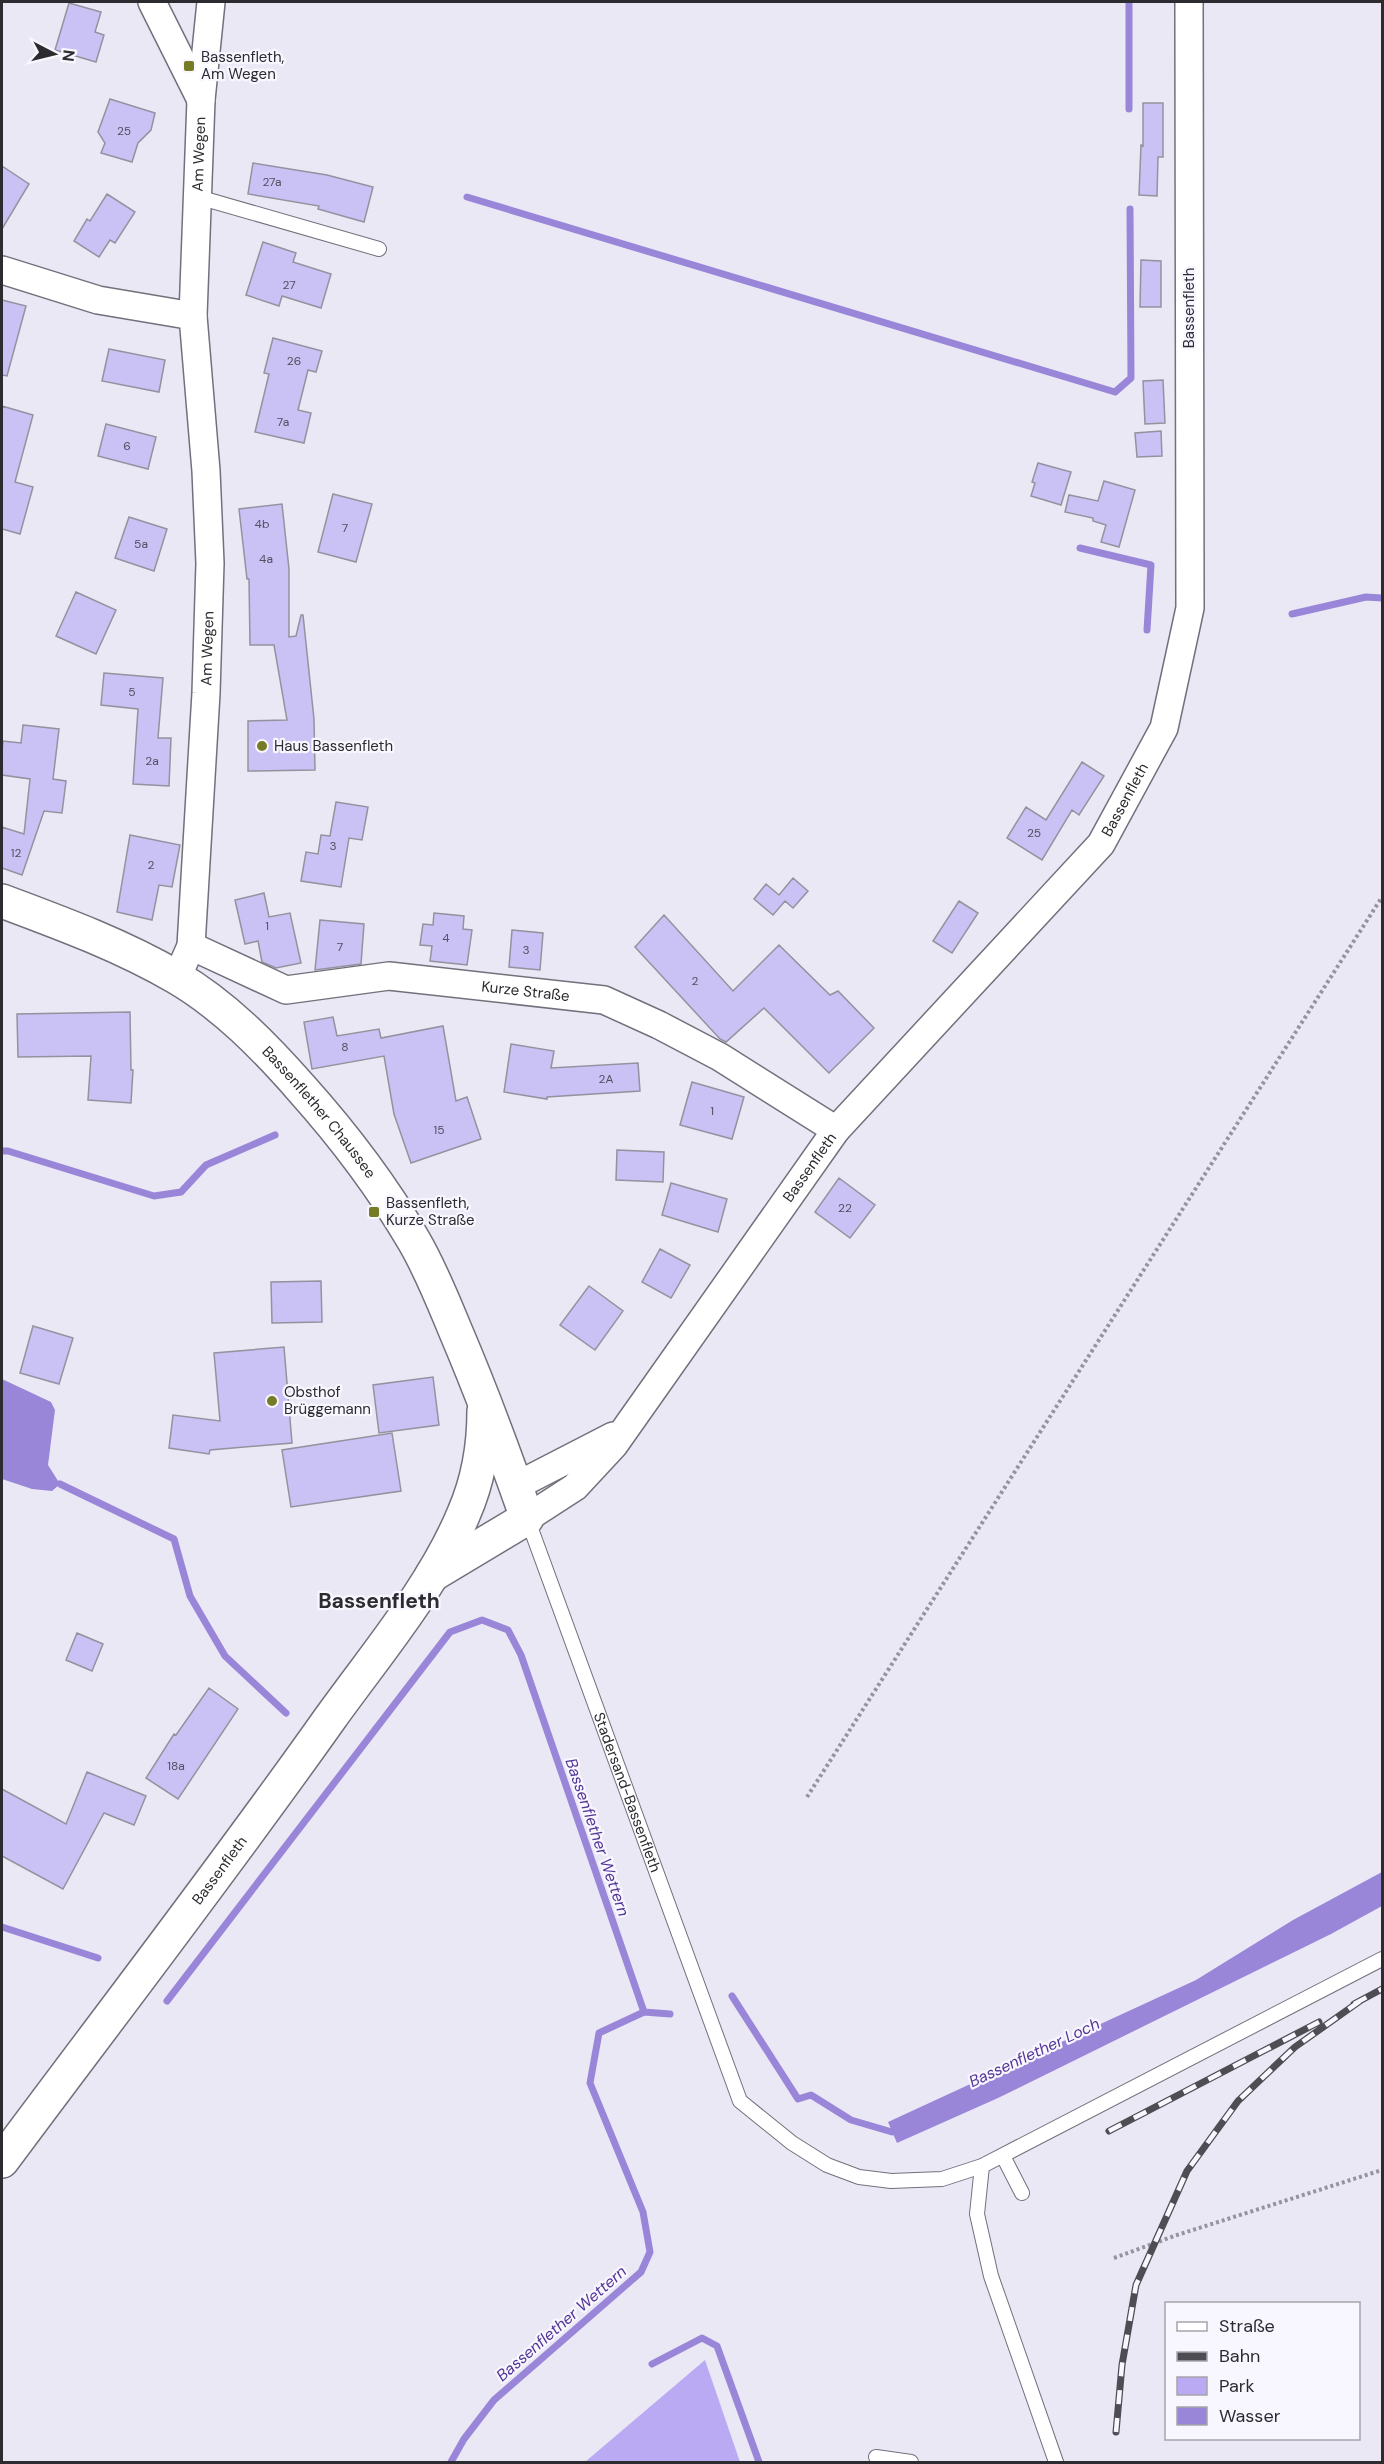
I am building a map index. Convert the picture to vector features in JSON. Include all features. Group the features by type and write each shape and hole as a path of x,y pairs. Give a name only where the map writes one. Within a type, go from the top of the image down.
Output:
{"street":[{"name":"Am Wegen","path":"152,2 201,100"},
{"name":"Am Wegen","path":"177,978 192,946 206,693 210,563 206,471 193,316 201,100 211,2"},
{"name":"Bassenfleth","path":"432,1575 561,1497 587,1476 614,1445 836,1130 1101,844 1164,728 1190,608 1189,2"},
{"path":"2,270 98,300 193,316"},
{"name":"Bassenflether Chaussee","path":"2,901 106,941 177,978 233,1018 282,1066 335,1126 379,1185 415,1243 442,1298 516,1486"},
{"name":"Kurze Straße","path":"192,946 286,990 388,976 604,1000 660,1024 720,1057 836,1130"},
{"name":"Bassenfleth","path":"2,2161 305,1754 432,1575 464,1514 480,1461 484,1431 484,1401"},
{"name":"Bassenfleth","path":"516,1486 622,1431"},
{"path":"464,1514 516,1486"},
{"name":"Stadersand-Bassenfleth","path":"516,1486 527,1518"}],"lane":[{"path":"198,197 380,249"},
{"name":"Stadersand-Bassenfleth","path":"527,1518 740,2101 792,2143 827,2165 859,2177 891,2181 942,2179 982,2166"},
{"path":"1056,2463 991,2276 977,2214 982,2166 1383,1959"},
{"path":"1003,2156 1022,2193"},
{"path":"1010,2329 1024,2324"},
{"path":"876,2457 911,2463"}],"path":[{"path":"807,1797 1383,897"},
{"path":"1114,2258 1177,2235 1383,2170"}],"green space":[{"path":"705,2360 740,2462 585,2462"}],"water":[{"path":"2,1379 51,1402 55,1410 48,1465 60,1484 52,1491 32,1489 2,1479"},
{"path":"1382,1872 1382,1906 1331,1934 998,2098 897,2143 888,2122 1196,1980 1293,1920"}],"building":[{"path":"69,3 101,12 95,32 104,35 96,62 55,50"},
{"path":"110,99 155,113 151,130 138,143 132,162 101,153 105,143 98,132"},
{"path":"1143,103 1163,103 1163,157 1158,157 1157,196 1139,195 1141,145 1143,146"},
{"path":"253,163 327,175 373,187 364,222 318,209 319,206 248,194"},
{"path":"2,166 29,184 2,229"},
{"path":"107,194 135,212 115,243 110,240 99,257 74,241 87,219 90,221"},
{"path":"263,242 296,253 293,262 331,274 321,308 282,296 279,306 246,295"},
{"path":"1141,260 1161,261 1161,307 1140,307"},
{"path":"2,300 26,306 7,376 2,375"},
{"path":"273,338 322,351 316,372 308,370 298,410 311,413 304,443 255,432 269,374 264,373"},
{"path":"109,349 165,360 159,392 102,381"},
{"path":"1163,380 1165,423 1145,424 1143,381"},
{"path":"2,406 33,415 15,482 33,487 20,534 2,529"},
{"path":"106,424 156,437 148,469 98,456"},
{"path":"1161,431 1162,456 1137,457 1135,433"},
{"path":"1038,463 1071,472 1061,505 1031,496 1035,483 1032,482"},
{"path":"1104,481 1135,490 1119,547 1101,542 1106,525 1093,521 1093,518 1065,512 1069,495 1098,501"},
{"path":"333,494 372,504 356,562 318,552"},
{"path":"282,504 289,569 289,637 296,636 301,615 303,615 314,719 315,770 248,771 248,721 287,720 274,645 250,645 249,579 247,579 239,509"},
{"path":"129,517 167,529 154,571 115,558"},
{"path":"76,592 116,610 96,654 56,636"},
{"path":"104,673 163,678 158,738 171,738 169,786 133,784 138,709 101,705"},
{"path":"23,725 59,729 53,779 66,781 62,813 44,811 22,875 2,868 2,827 24,834 30,779 2,775 2,751 3,741 21,743"},
{"path":"1082,762 1104,776 1079,815 1072,810 1042,860 1007,838 1026,807 1046,820"},
{"path":"336,802 368,807 362,840 349,838 341,887 301,881 306,852 318,854 321,835 330,836"},
{"path":"130,835 180,845 172,887 159,885 152,920 117,912"},
{"path":"793,878 808,891 793,908 785,901 773,915 754,899 766,884 779,895"},
{"path":"264,893 269,917 290,913 301,963 276,968 262,962 258,941 245,944 235,900"},
{"path":"959,901 978,913 952,953 933,941"},
{"path":"434,913 464,916 463,929 472,930 467,965 430,961 432,946 420,945 423,924 433,925"},
{"path":"664,915 733,991 779,945 830,995 838,991 874,1028 829,1073 764,1008 726,1042 720,1039 635,947"},
{"path":"320,920 364,924 361,964 315,970"},
{"path":"512,930 543,933 540,970 509,967"},
{"path":"130,1012 131,1070 133,1070 131,1103 88,1100 91,1056 18,1057 17,1014"},
{"path":"333,1017 337,1036 379,1029 381,1038 443,1026 456,1101 467,1097 481,1139 411,1163 394,1114 384,1056 312,1069 304,1022"},
{"path":"511,1044 554,1051 551,1068 638,1063 640,1091 547,1097 547,1099 504,1092"},
{"path":"692,1082 744,1097 732,1139 680,1125"},
{"path":"617,1150 664,1152 663,1182 616,1180"},
{"path":"839,1178 875,1205 850,1238 815,1212"},
{"path":"671,1183 727,1199 718,1232 662,1215"},
{"path":"660,1249 690,1265 671,1298 642,1282"},
{"path":"321,1281 322,1322 272,1323 271,1282"},
{"path":"589,1286 623,1311 595,1350 560,1325"},
{"path":"33,1326 73,1338 59,1384 20,1373"},
{"path":"284,1347 292,1443 210,1450 209,1454 169,1448 173,1415 220,1421 214,1353"},
{"path":"433,1377 439,1425 379,1433 373,1385"},
{"path":"392,1433 401,1491 291,1507 282,1450"},
{"path":"77,1633 103,1644 92,1671 66,1660"},
{"path":"209,1688 238,1709 178,1799 146,1778 174,1734 176,1735"},
{"path":"87,1772 146,1796 134,1825 104,1813 63,1889 2,1856 2,1789 66,1824"}],"waterway":[{"path":"1129,2 1129,109"},
{"path":"467,197 1115,392 1131,378 1130,209"},
{"path":"1080,548 1151,565 1147,630"},
{"path":"1292,614 1366,597 1382,598"},
{"path":"2,1151 154,1196 181,1192 206,1165 275,1135"},
{"path":"60,1484 174,1539 190,1596 225,1656 286,1713"},
{"name":"Bassenflether Wettern","path":"167,2001 450,1632 482,1620 508,1630 521,1655 644,2012 599,2033 590,2083 643,2212 650,2252 641,2272 494,2400 464,2439 451,2462"},
{"name":"Bassenflether Wettern","path":"2,1927 98,1958"},
{"name":"Bassenflether Loch","path":"732,1996 798,2099 811,2095 851,2120 892,2132 900,2129"},
{"name":"Bassenflether Loch","path":"644,2012 670,2014"},
{"path":"652,2364 702,2338 717,2346 759,2462"}],"railway":[{"path":"1354,2004 1382,1989"},
{"path":"1116,2432 1122,2365 1136,2285 1187,2171 1238,2101 1295,2047 1360,2001"},
{"path":"1109,2131 1319,2022"}],"place":[{"name":"Bassenfleth, Am Wegen","path":"189,66"},
{"name":"Haus Bassenfleth","path":"262,746"},
{"name":"Bassenfleth, Kurze Straße","path":"374,1212"},
{"name":"Obsthof Brüggemann","path":"272,1401"}],"district":[{"name":"Bassenfleth","path":"379,1601"}]}
